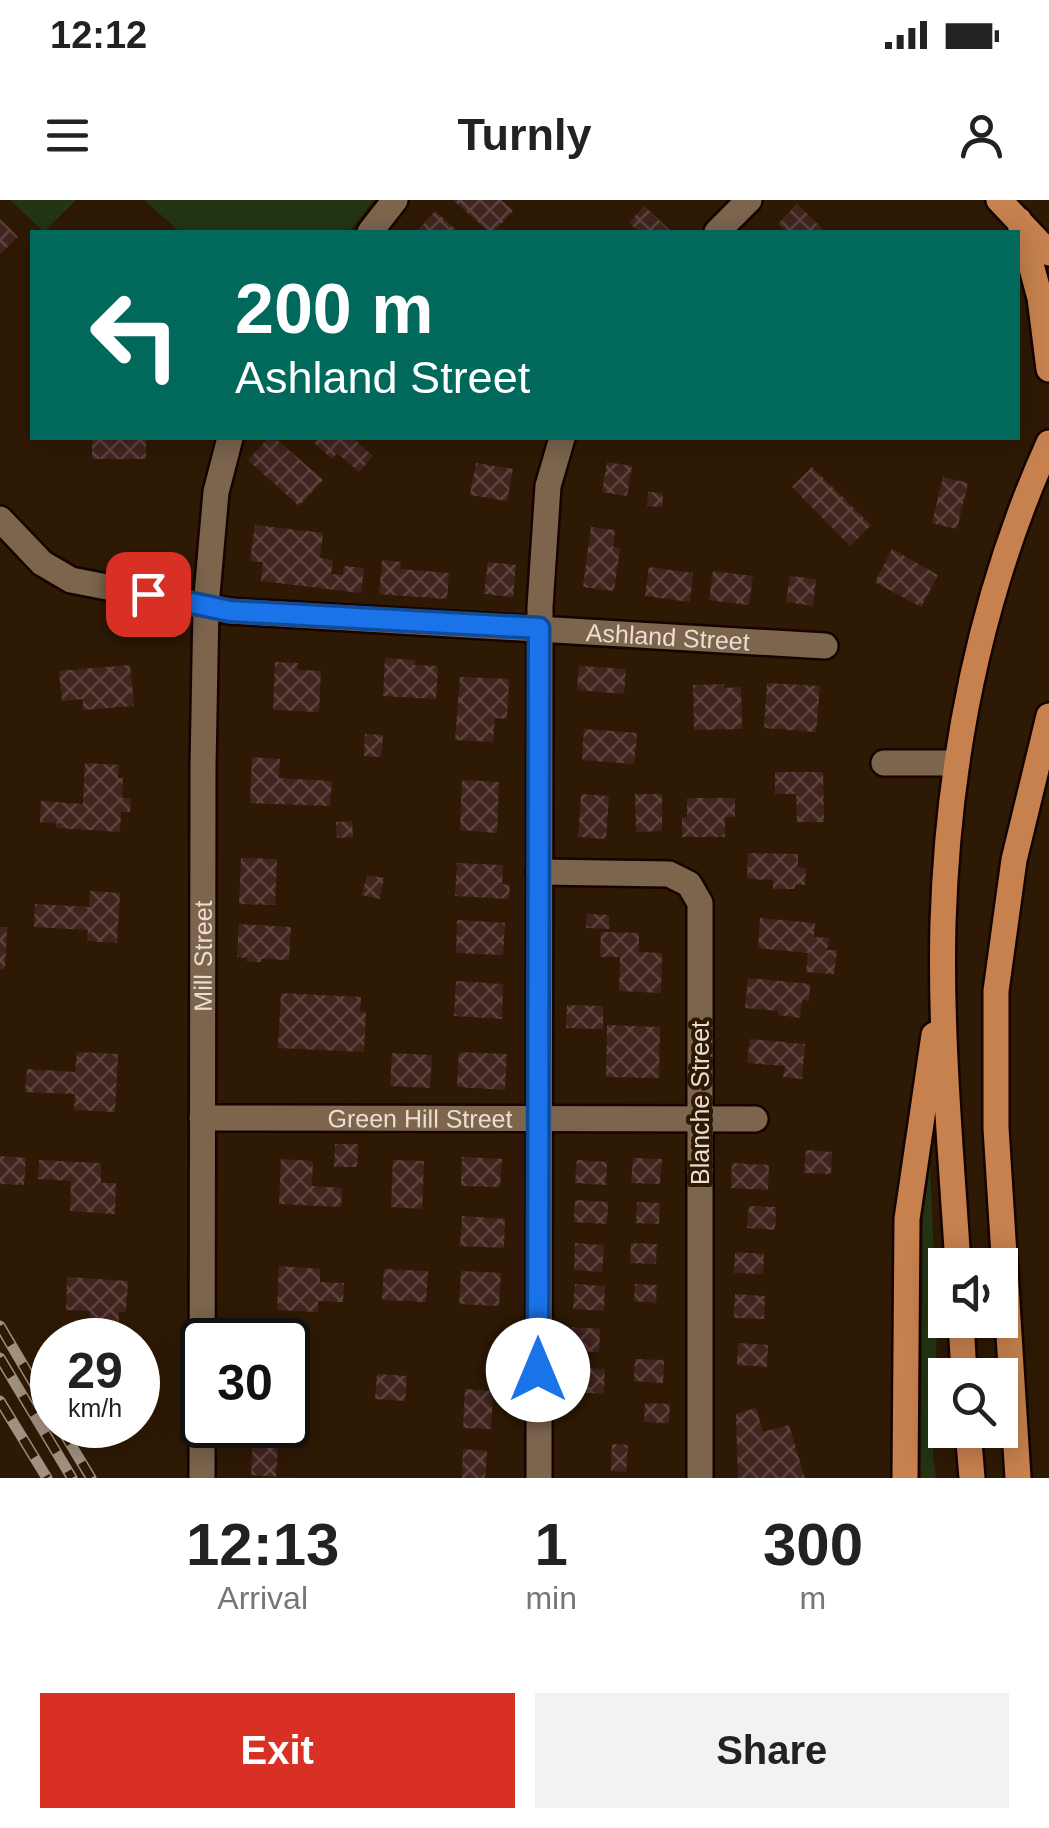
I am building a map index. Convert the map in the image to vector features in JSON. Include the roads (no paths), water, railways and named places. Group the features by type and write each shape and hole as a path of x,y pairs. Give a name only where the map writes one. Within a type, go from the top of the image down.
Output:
{"main road":[{"path":"999,200 1049,253"},
{"path":"1020,220 1049,232"},
{"path":"1020,220 1040,298 1049,369"},
{"path":"957,1248 943,971 946,864 958,763 993,594 1021,508 1049,443"},
{"path":"1018,1478 996,1128 996,992 1014,860 1049,716"},
{"path":"905,1478 907,1218 943,971"},
{"path":"970,1448 972,1478"}],"street":[{"path":"372,230 395,200"},
{"path":"719,230 749,200"},
{"name":"Mill Street","path":"202,1478 206,606 216,492 229,440"},
{"path":"539,1478 539,628 546,500 550,472 561,440"},
{"name":"Ashland Street","path":"0,519 42,563 71,580 230,611 824,646"},
{"path":"884,762 958,763"},
{"name":"Blanche Street","path":"540,872 660,873 683,879 693,888 700,910 700,1478"},
{"name":"Green Hill Street","path":"202,1118 755,1119"}],"railway":[{"path":"0,1326 30,1377"},
{"path":"0,1358 72,1478"},
{"path":"0,1401 47,1478"},
{"path":"73,1448 91,1478"}]}
